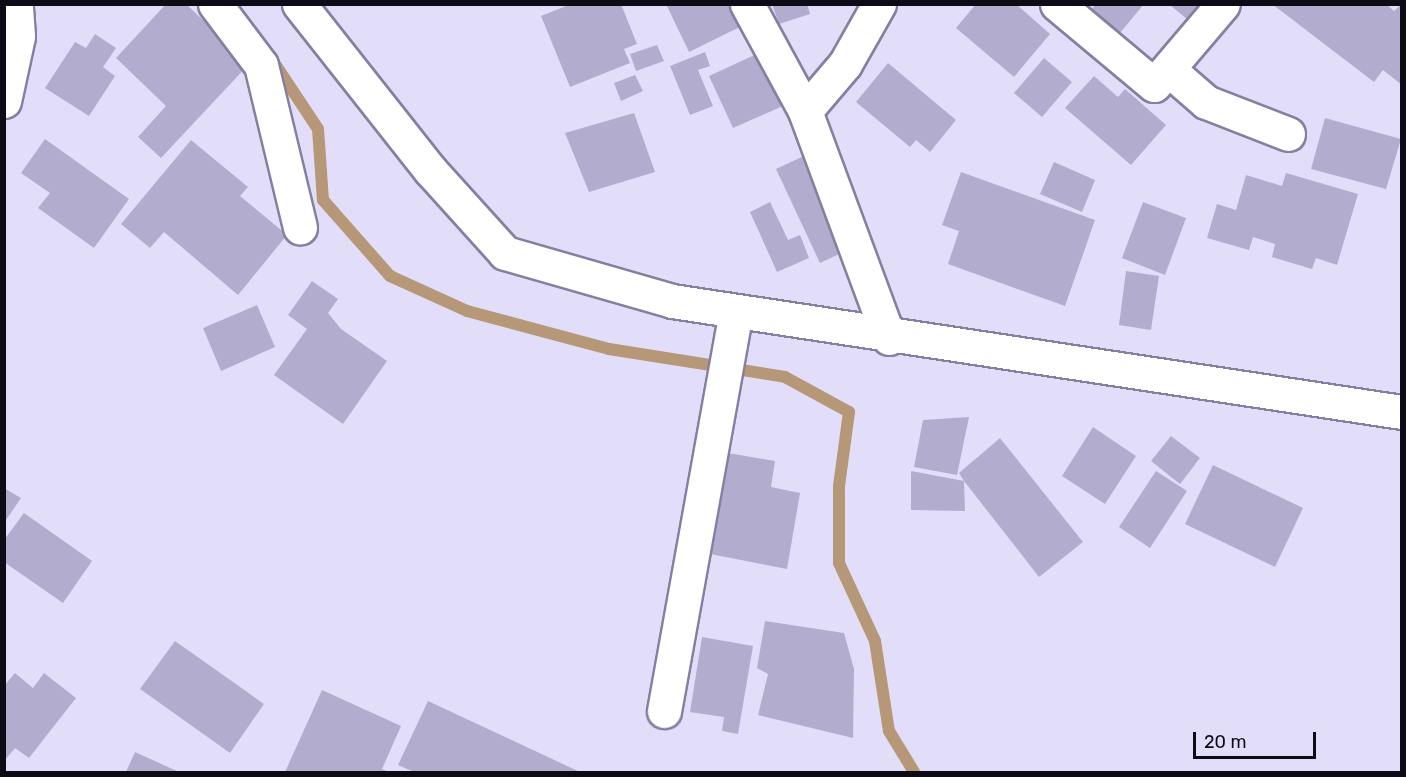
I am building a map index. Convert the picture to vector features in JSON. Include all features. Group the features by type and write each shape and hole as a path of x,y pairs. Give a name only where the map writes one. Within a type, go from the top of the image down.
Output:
{"street":[{"path":"4,101 18,36 16,4"},
{"path":"215,4 261,65 300,227"},
{"path":"299,4 431,171 505,253 672,301 890,338 1401,412"},
{"path":"747,4 805,111 890,338"},
{"path":"805,111 845,64 879,4"},
{"path":"1057,4 1154,86 1223,4"},
{"path":"1168,69 1206,102 1288,134"},
{"path":"664,711 736,312"}],"building":[{"path":"166,4 186,4 249,64 161,158 138,137 166,106 116,58"},
{"path":"571,4 621,4 637,44 624,49 630,63 570,87 541,16"},
{"path":"666,4 734,4 744,25 689,52"},
{"path":"772,4 807,4 810,14 779,24"},
{"path":"976,4 1016,4 1050,34 1014,77 956,28"},
{"path":"1096,4 1144,4 1120,33 1092,9"},
{"path":"1169,4 1200,4 1188,20"},
{"path":"1272,4 1386,4 1394,11 1402,4 1402,85 1383,70 1374,82"},
{"path":"95,34 116,48 103,67 115,76 89,116 45,88 75,42 86,48"},
{"path":"657,45 664,61 636,71 630,54"},
{"path":"705,52 710,66 698,70 713,106 690,115 670,66"},
{"path":"761,52 785,105 733,128 709,76"},
{"path":"1044,58 1072,82 1042,117 1014,93"},
{"path":"888,63 956,120 930,152 916,140 910,147 856,102"},
{"path":"635,75 643,91 621,101 614,83"},
{"path":"1094,76 1118,97 1125,89 1166,125 1131,165 1065,108"},
{"path":"634,113 655,172 589,192 565,133"},
{"path":"1325,118 1401,139 1386,189 1311,169"},
{"path":"45,139 129,199 94,248 38,208 50,193 21,173"},
{"path":"191,140 248,187 240,196 287,235 238,295 164,232 150,248 121,224"},
{"path":"808,154 852,248 820,263 776,169"},
{"path":"1054,162 1095,180 1082,212 1040,194"},
{"path":"961,172 1095,220 1065,306 948,264 959,231 942,225"},
{"path":"1286,173 1358,194 1337,265 1316,258 1312,269 1272,257 1275,244 1253,237 1249,250 1207,238 1217,204 1236,210 1246,175 1282,186"},
{"path":"770,202 788,240 800,235 809,258 777,272 750,212"},
{"path":"1143,202 1186,218 1165,275 1122,258"},
{"path":"1126,271 1159,276 1151,330 1119,325"},
{"path":"312,281 338,299 328,313 341,329 387,361 343,424 274,375 307,329 288,315"},
{"path":"257,305 275,347 221,371 203,328"},
{"path":"969,417 957,475 914,467 923,420"},
{"path":"1093,427 1136,456 1105,504 1062,476"},
{"path":"1171,436 1200,458 1180,484 1151,461"},
{"path":"1000,438 1083,542 1039,577 959,473"},
{"path":"728,453 775,461 771,487 800,493 787,569 710,554"},
{"path":"1213,465 1303,508 1275,567 1185,524"},
{"path":"911,471 964,481 965,511 911,510"},
{"path":"1156,471 1187,491 1150,548 1119,527"},
{"path":"4,488 21,498 4,523"},
{"path":"24,513 92,561 63,603 4,562 4,540"},
{"path":"765,621 844,633 854,669 853,738 758,715 768,674 757,668"},
{"path":"702,637 753,646 738,734 722,731 724,717 690,712"},
{"path":"175,641 264,704 230,753 140,689"},
{"path":"15,673 33,688 44,673 76,698 29,758 15,748 4,761 4,686"},
{"path":"322,690 401,726 382,769 389,772 285,772"},
{"path":"428,701 580,772 414,772 398,765"},
{"path":"135,752 179,772 126,772"}],"waterway":[{"path":"271,58 318,129 323,200 390,276 467,311 609,349 785,377 849,412 839,486 839,563 875,641 889,731 914,772"}]}
